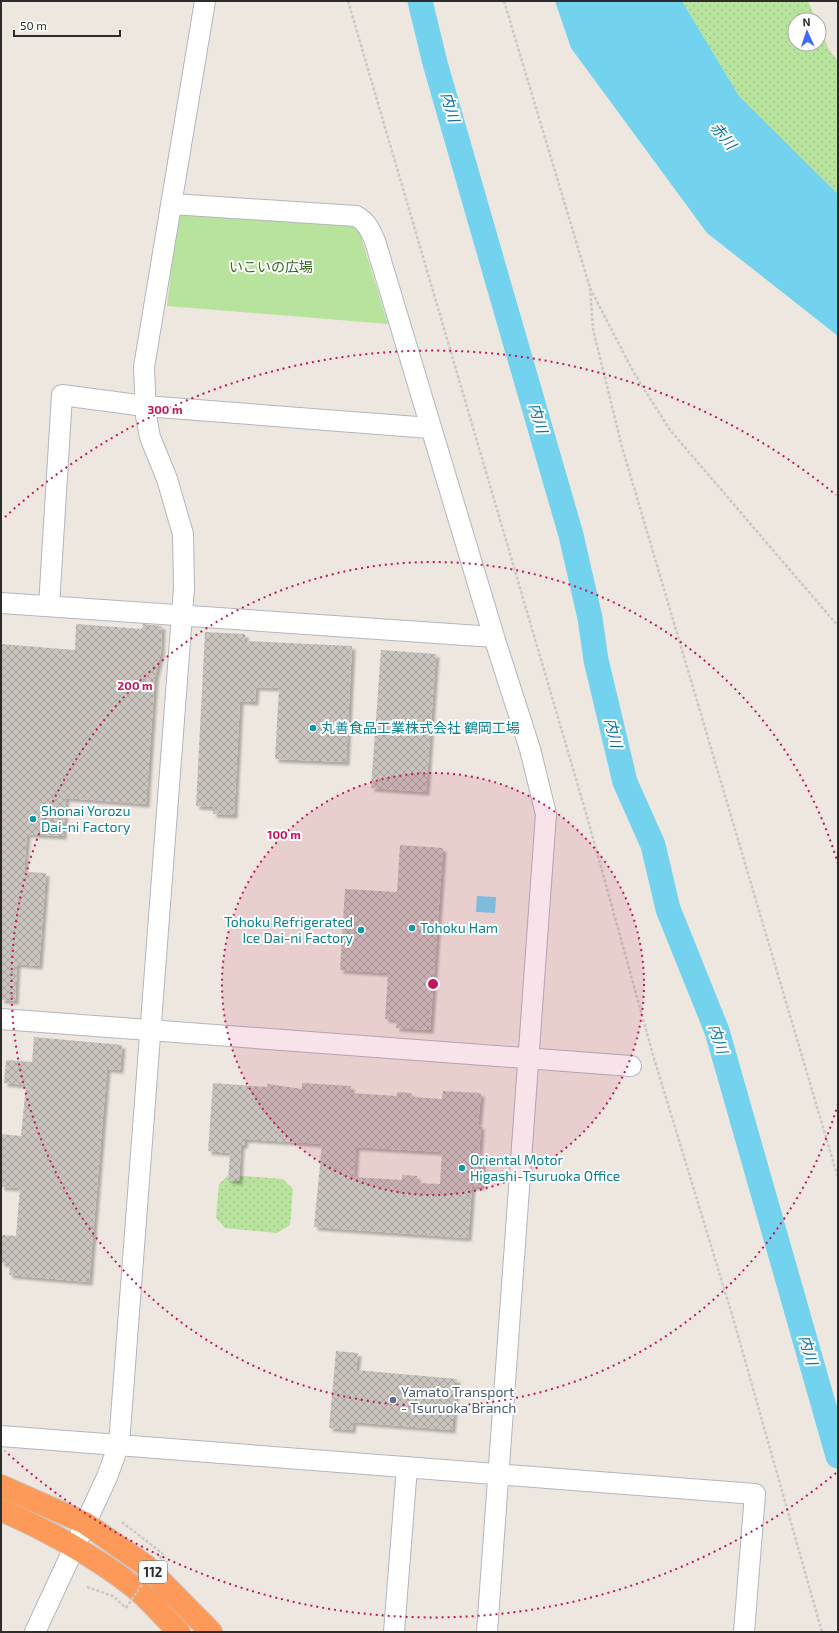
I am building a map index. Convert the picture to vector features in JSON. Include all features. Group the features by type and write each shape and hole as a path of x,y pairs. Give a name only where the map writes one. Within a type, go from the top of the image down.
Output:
{"highway":[{"name":"112","path":"1,1486 85,1523 145,1565 211,1632"},
{"name":"112","path":"1,1510 27,1521 102,1564 134,1587 179,1632"}],"street":[{"path":"35,1632 107,1477 119,1444 184,588 183,534 171,493 150,437 145,406 144,367 205,1"},
{"path":"172,204 356,216 363,220 369,228 375,241 430,428 530,749 546,814 530,1058 487,1632"},
{"path":"49,606 62,395 145,406 430,428"},
{"path":"1,603 494,637"},
{"path":"1,1019 631,1066"},
{"path":"1,1436 755,1494 744,1632"},
{"path":"394,1632 407,1467"}],"path":[{"path":"348,1 590,828 653,1055 733,1318 822,1632"},
{"path":"504,1 590,288 634,373 670,430 838,626"},
{"path":"590,288 593,329 622,447 838,1178"},
{"path":"87,1587 113,1596 126,1608 162,1554 122,1522"}],"green space":[{"path":"682,1 808,1 813,12 787,12 787,52 827,52 827,45 838,61 838,194 739,96"},
{"name":"いこいの広場","path":"178,212 358,227 388,324 167,306"},
{"path":"229,1175 283,1179 293,1189 290,1225 277,1233 225,1228 216,1218 219,1184"}],"water":[{"name":"赤川","path":"555,1 682,1 739,96 838,194 838,336 707,233 571,48"},
{"path":"477,896 496,897 495,913 476,912"}],"building":[{"name":"Shonai Yorozu Dai-ni Factory","path":"76,624 142,629 143,624 162,626 161,652 155,677 146,804 66,798 63,836 27,834 24,872 46,873 39,966 17,964 15,1001 1,1000 1,644 75,650"},
{"name":"丸善食品工業株式会社 鶴岡工場","path":"205,632 245,634 245,641 352,646 346,762 275,759 279,688 256,687 255,702 240,701 234,815 213,814 213,807 196,806"},
{"path":"381,650 436,654 426,792 371,788"},
{"name":"Tohoku Ham","path":"400,845 443,848 430,1030 396,1028 397,1020 385,1019 388,973 340,970 345,889 397,892"},
{"path":"34,1037 122,1045 120,1070 107,1069 89,1282 9,1275 10,1264 1,1263 1,1235 16,1236 20,1188 1,1187 1,1134 21,1136 26,1085 4,1083 6,1060 32,1062"},
{"name":"Oriental Motor Higashi-Tsuruoka Office","path":"213,1083 266,1087 268,1084 302,1089 302,1083 351,1086 350,1093 396,1096 398,1092 411,1093 413,1097 442,1099 443,1091 481,1093 478,1125 481,1126 479,1154 483,1155 481,1187 472,1186 468,1238 314,1227 322,1144 245,1139 244,1145 241,1145 239,1181 228,1180 230,1153 208,1151","holes":["356,1147 442,1152 440,1184 416,1183 417,1176 402,1175 402,1180 354,1177"]},
{"name":"Yamato Transport - Tsuruoka Branch","path":"336,1351 358,1353 356,1370 457,1379 452,1430 353,1422 352,1430 329,1428"}],"waterway":[{"name":"内川","path":"420,1 435,63 571,535 590,618 596,660 625,782 653,845 668,909 717,1031 838,1456"}],"place":[{"name":"丸善食品工業株式会社 鶴岡工場","path":"313,728"},
{"name":"Shonai Yorozu Dai-ni Factory","path":"33,819"},
{"name":"Tohoku Ham","path":"412,928"},
{"name":"Tohoku Refrigerated Ice Dai-ni Factory","path":"361,930"},
{"name":"Oriental Motor Higashi-Tsuruoka Office","path":"462,1168"},
{"name":"Yamato Transport - Tsuruoka Branch","path":"393,1400"}]}
